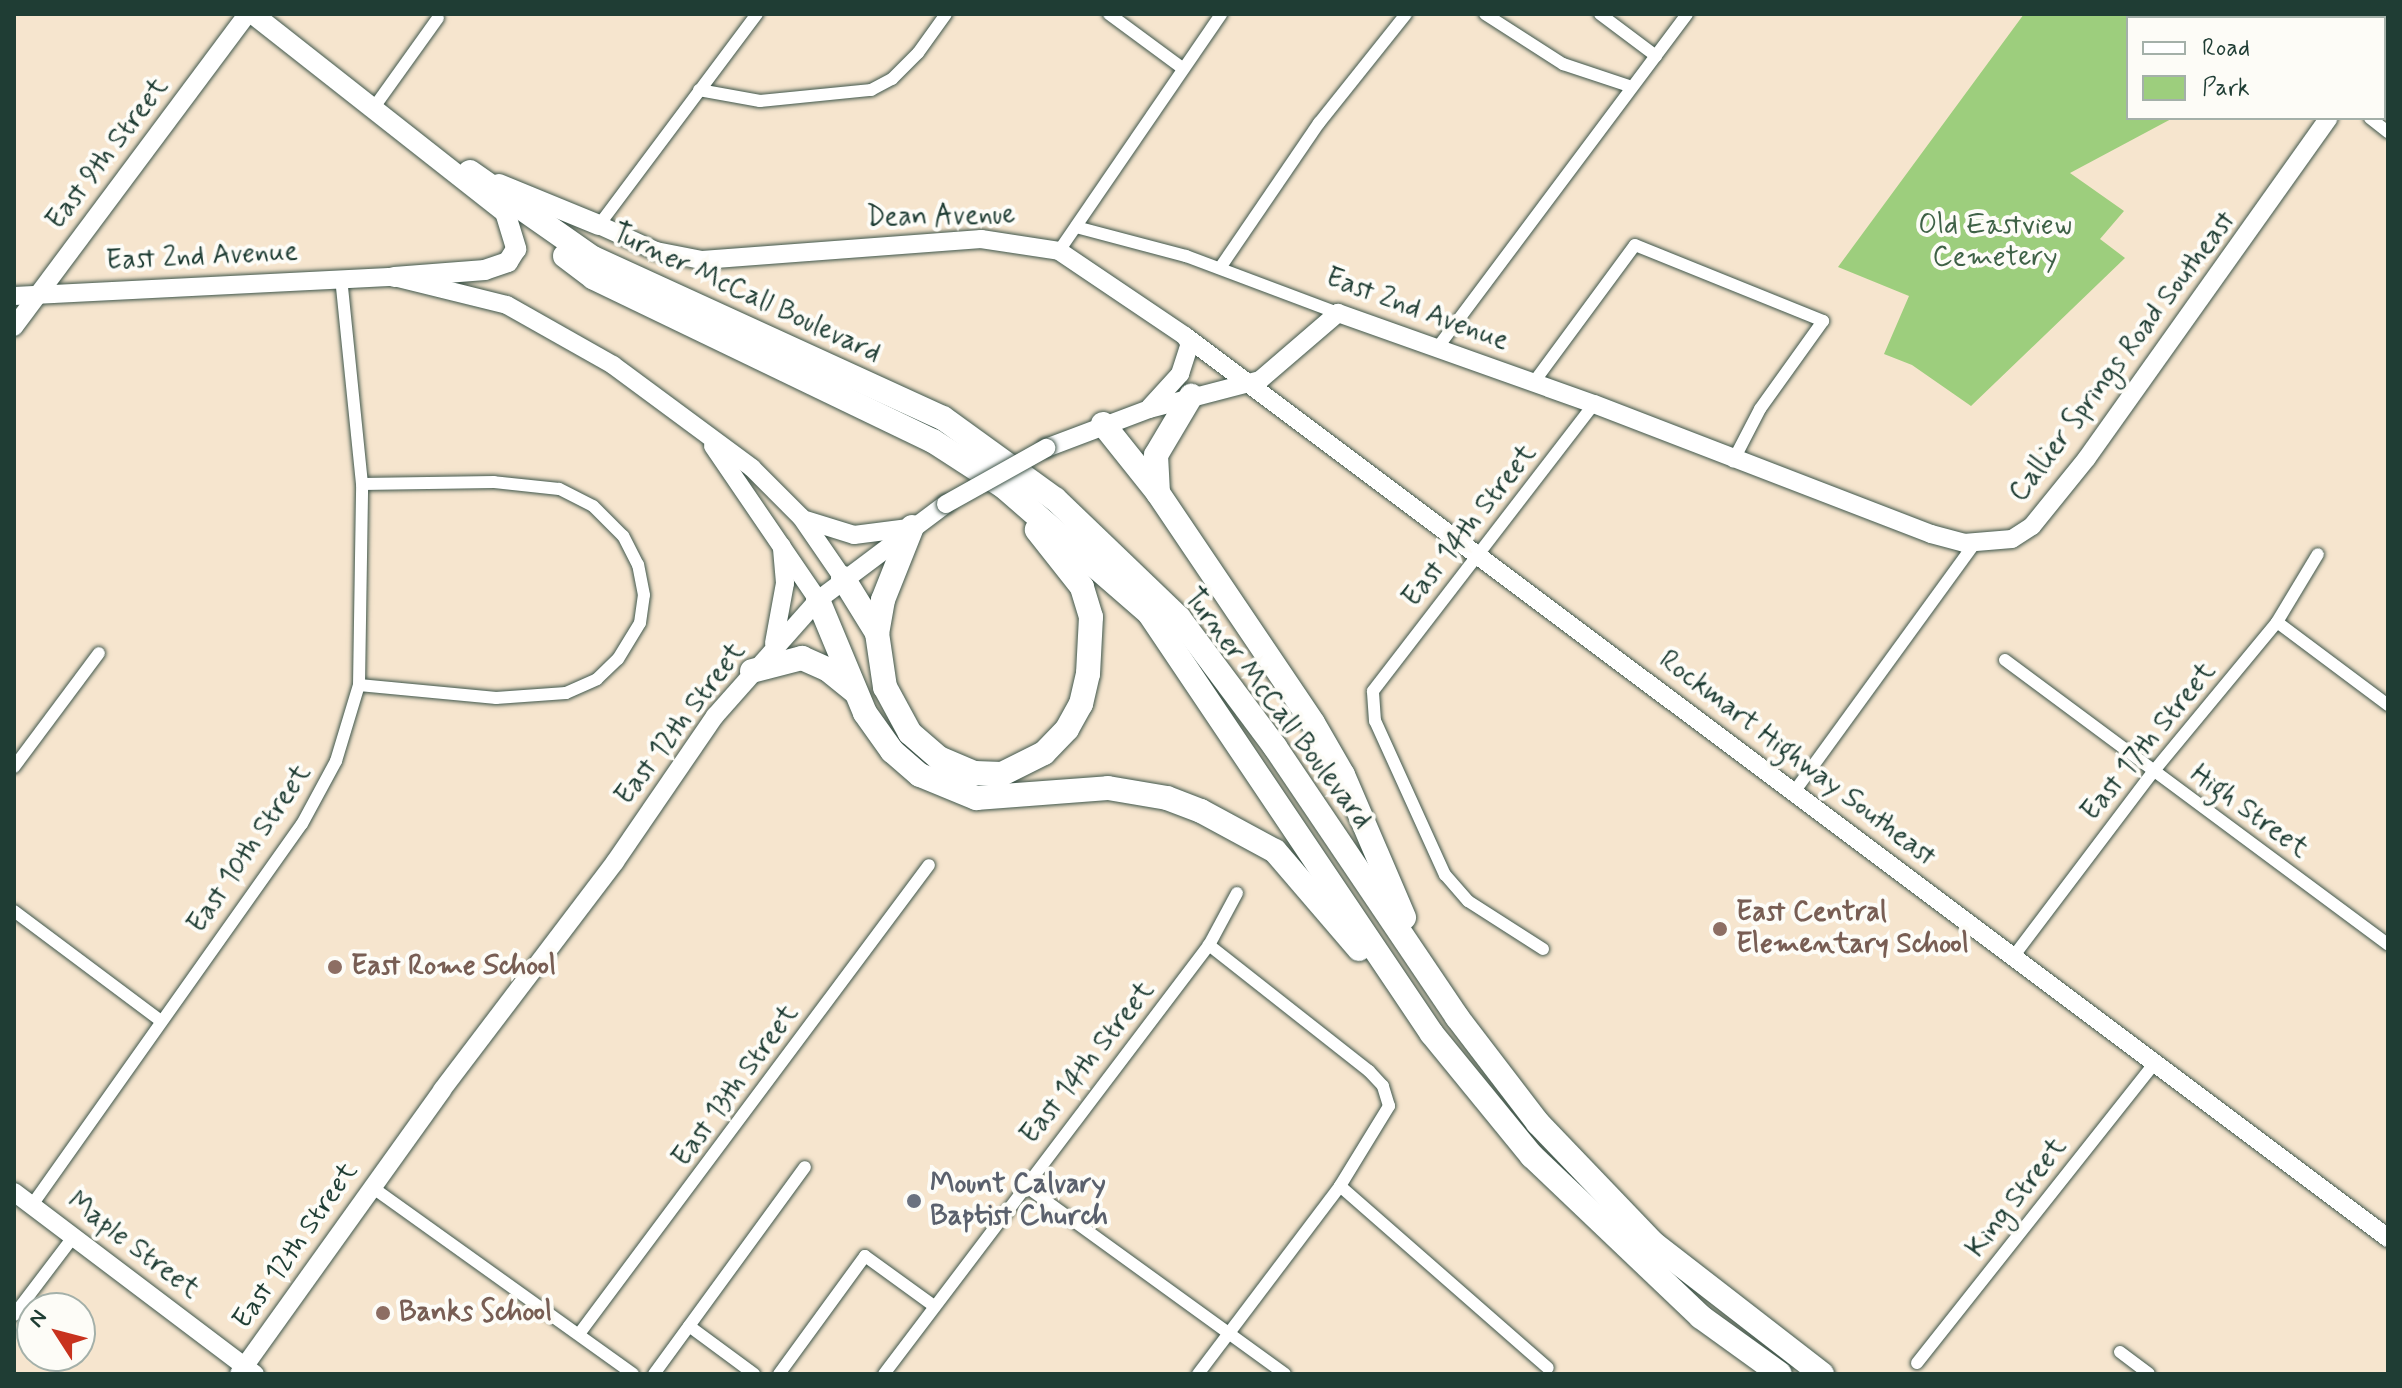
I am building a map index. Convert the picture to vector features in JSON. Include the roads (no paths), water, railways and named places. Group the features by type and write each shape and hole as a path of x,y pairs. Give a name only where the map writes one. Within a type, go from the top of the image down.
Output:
{"highway":[{"name":"Turner McCall Boulevard","path":"470,172 593,258 943,418 1055,499 1179,618 1275,747 1502,1076 1594,1186 1653,1243 1822,1374"},
{"name":"Turner McCall Boulevard","path":"505,212 594,278 933,441 1004,487 1149,613 1432,1034 1532,1156 1646,1269 1701,1317 1780,1374"},
{"path":"1158,493 1156,455 1191,396"},
{"path":"1103,424 1158,493 1343,775 1423,963"},
{"path":"912,527 883,600 877,633 885,687 910,733 939,758 975,773 1002,774 1044,753 1067,729 1081,704 1088,674 1091,617 1082,587 1004,487"},
{"path":"843,578 877,633"},
{"path":"818,600 858,695 892,751 920,775 959,794 976,798 1078,788 1133,790 1201,811 1275,851 1432,1034"},
{"path":"752,671 802,658 827,669 858,695"}],"main road":[{"name":"East 9th Street","path":"14,327 247,14"},
{"name":"Turner McCall Boulevard","path":"253,14 375,106 505,212"},
{"name":"Callier Springs Road Southeast","path":"1733,461 1931,534 1975,543 2012,539 2047,508 2194,314 2328,120"},
{"name":"Turner McCall Boulevard","path":"437,156 470,172"},
{"path":"470,172 599,225"},
{"path":"394,277 485,270 508,262 516,249 505,212"},
{"name":"Dean Avenue","path":"599,225 656,251 702,260 981,239 1059,251 1185,336 1248,384"},
{"name":"East 2nd Avenue","path":"14,296 341,277 394,277 507,305 564,334 656,394 704,434"},
{"name":"East 2nd Avenue","path":"1338,313 1594,404 1733,461"},
{"name":"East 12th Street","path":"246,1371 372,1187 752,671 818,600 843,578 946,504 1046,448 1103,424 1191,396 1248,384 1272,374 1338,313"},
{"path":"1149,409 1180,374 1190,344 1185,336"},
{"name":"Rockmart Highway Southeast","path":"1248,384 2388,1238"},
{"path":"704,434 752,468 801,517 843,578"},
{"path":"704,434 818,600"},
{"path":"801,517 854,535 912,527"},
{"path":"774,646 785,583 781,543"},
{"name":"Maple Street","path":"14,1192 246,1371"}],"street":[{"path":"599,225 757,14"},
{"path":"699,90 760,101 871,90 892,79 918,53 946,14"},
{"path":"1109,14 1181,67"},
{"path":"1059,251 1181,67 1221,14"},
{"path":"1220,268 1319,123 1406,14"},
{"path":"1485,14 1563,64 1629,86"},
{"path":"1600,14 1656,56"},
{"path":"1438,347 1629,86 1687,14"},
{"path":"375,106 438,18"},
{"name":"East 2nd Avenue","path":"1076,227 1220,268 1338,313"},
{"path":"1534,382 1635,245 1823,321 1760,409 1733,461"},
{"name":"East 10th Street","path":"32,1205 328,781 359,685 362,484 341,277"},
{"name":"East 14th Street","path":"1543,949 1456,890 1375,721 1377,683 1594,404"},
{"path":"359,685 496,698 566,693 597,679 618,659 640,623 644,595 638,565 623,536 593,506 559,489 494,482 362,484"},
{"path":"1794,792 1975,543"},
{"name":"East 17th Street","path":"2013,957 2153,772 2277,622 2318,554"},
{"path":"2277,622 2388,705"},
{"path":"14,767 99,653"},
{"name":"High Street","path":"2005,660 2388,944"},
{"name":"East 13th Street","path":"579,1334 929,865"},
{"name":"East 14th Street","path":"884,1374 1024,1185 1209,945 1237,893"},
{"path":"14,911 161,1021"},
{"path":"1198,1374 1340,1186 1389,1106 1383,1086 1369,1071 1209,945"},
{"name":"King Street","path":"1917,1363 2155,1063"},
{"path":"654,1374 805,1167"},
{"path":"1024,1185 1285,1374"},
{"path":"1340,1186 1548,1368"},
{"path":"372,1187 633,1374"},
{"path":"14,1315 74,1236"},
{"path":"779,1374 865,1256 934,1306"},
{"path":"689,1326 754,1374"},
{"path":"2120,1352 2149,1374"}],"place":[{"name":"East Central Elementary School","path":"1720,929"},
{"name":"East Rome School","path":"335,967"},
{"name":"Mount Calvary Baptist Church","path":"914,1201"},
{"name":"Banks School","path":"383,1313"}],"park label":[{"name":"Old Eastview Cemetery","path":"1995,242"}]}
